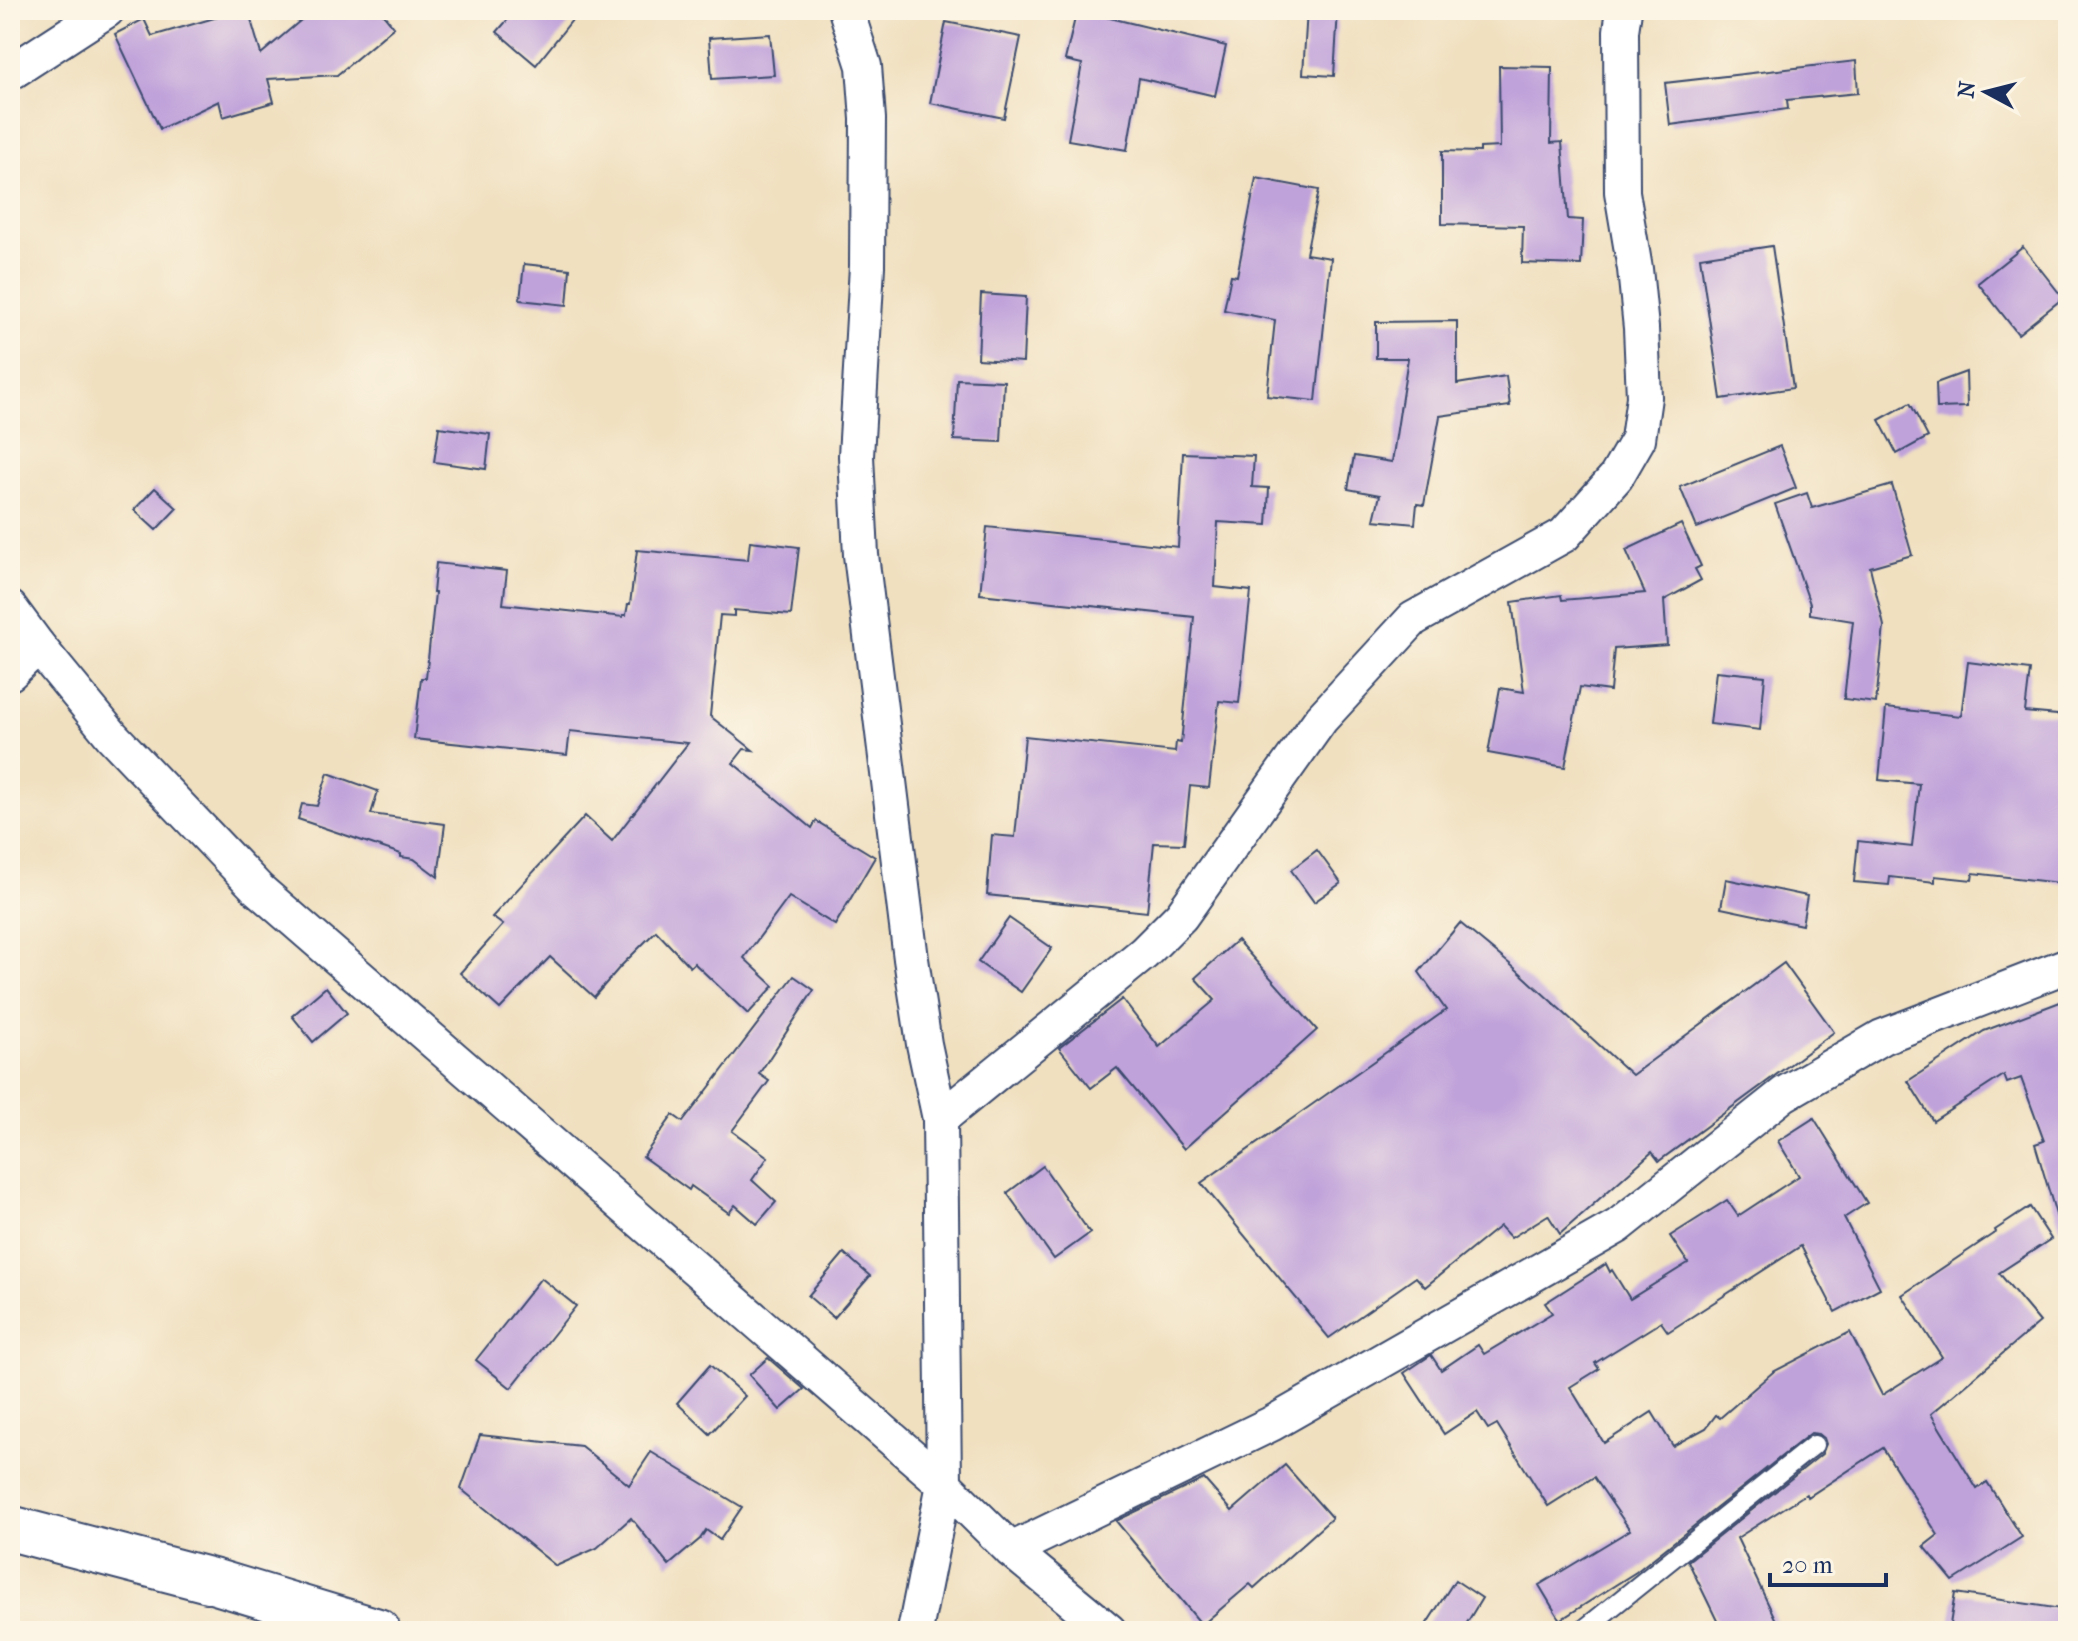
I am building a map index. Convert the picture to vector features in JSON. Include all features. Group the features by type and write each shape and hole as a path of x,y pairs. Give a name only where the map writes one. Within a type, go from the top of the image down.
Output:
{"main road":[{"path":"10,1528 216,1582 378,1631"}],"street":[{"path":"10,73 107,10"},
{"path":"846,10 864,66 868,119 867,266 856,456 861,555 911,959 940,1119 944,1484 915,1631"},
{"path":"940,1119 1144,953 1181,916 1321,719 1413,619 1564,535 1616,477 1638,439 1644,397 1635,269 1622,192 1621,31 1624,10"},
{"path":"10,608 112,736 258,889 944,1484 1011,1550 1109,1631"},
{"path":"10,673 38,646"},
{"path":"1011,1550 1271,1424 1618,1226 1784,1094 1882,1037 2068,965"}],"lane":[{"path":"1582,1631 1814,1445"}],"building":[{"path":"248,10 261,54 313,10 380,10 394,27 337,75 268,79 274,102 223,117 219,101 160,129 115,34 144,19 152,36"},
{"path":"516,10 580,10 536,65 497,32"},
{"path":"1077,10 1226,46 1215,96 1139,78 1127,150 1068,140 1082,64 1065,60"},
{"path":"1307,10 1338,10 1334,76 1303,74"},
{"path":"946,22 1021,37 1004,118 930,103"},
{"path":"770,34 774,75 712,79 709,38"},
{"path":"1856,61 1858,93 1787,100 1788,109 1670,125 1665,83"},
{"path":"1499,66 1552,67 1551,143 1562,142 1568,219 1583,220 1581,265 1522,263 1523,226 1442,224 1442,151 1480,152 1480,148 1500,147"},
{"path":"1256,178 1319,190 1306,254 1331,258 1316,401 1267,396 1275,320 1224,310 1231,275 1237,276"},
{"path":"1772,246 1793,388 1721,399 1700,257"},
{"path":"2023,247 2063,298 2018,334 1978,283"},
{"path":"524,264 570,269 567,305 520,300"},
{"path":"981,294 1026,297 1023,362 978,359"},
{"path":"1457,321 1457,384 1506,376 1510,406 1440,416 1424,505 1417,504 1415,524 1374,520 1380,495 1348,489 1354,456 1392,462 1408,358 1376,358 1376,322"},
{"path":"1966,372 1967,407 1937,408 1936,383"},
{"path":"957,379 1004,381 1001,442 954,440"},
{"path":"1910,403 1928,437 1897,454 1879,420"},
{"path":"439,427 490,434 486,469 434,462"},
{"path":"1780,446 1796,488 1697,528 1680,487"},
{"path":"1183,453 1254,456 1252,487 1269,488 1267,525 1218,522 1215,587 1251,591 1239,703 1219,701 1209,788 1190,786 1184,844 1154,843 1147,912 987,895 992,835 1015,837 1025,736 1175,752 1176,742 1181,743 1194,617 980,594 987,527 1178,547"},
{"path":"1892,485 1912,555 1870,567 1884,626 1876,703 1844,699 1853,621 1810,614 1810,604 1775,504 1807,493 1812,508"},
{"path":"155,488 177,508 156,530 134,510"},
{"path":"1681,524 1701,566 1695,569 1701,580 1664,600 1667,645 1614,649 1610,691 1580,687 1565,767 1488,753 1500,688 1524,692 1512,602 1561,595 1562,600 1645,593 1626,550"},
{"path":"750,541 799,547 791,615 734,610 734,616 720,615 710,716 753,750 744,749 733,763 812,828 816,821 875,857 835,925 789,897 744,958 774,986 748,1014 694,963 690,967 656,931 594,997 550,957 500,1009 460,973 503,925 492,917 585,816 612,841 688,743 570,731 567,755 414,739 421,678 426,678 436,563 507,571 503,604 623,617 630,604 637,550 748,560"},
{"path":"1968,662 2030,670 2025,712 2068,716 2068,884 1973,873 1972,880 1935,876 1935,882 1890,877 1889,885 1854,882 1858,841 1912,847 1919,784 1879,780 1886,708 1961,716"},
{"path":"1716,671 1765,676 1760,730 1710,724"},
{"path":"328,773 378,791 371,814 445,824 438,877 414,859 298,819 302,804 317,806"},
{"path":"1317,850 1341,883 1314,902 1291,870"},
{"path":"1726,879 1807,896 1802,925 1721,908"},
{"path":"1009,918 1052,948 1021,992 978,962"},
{"path":"1460,923 1517,970 1632,1075 1784,963 1834,1032 1659,1161 1652,1152 1560,1234 1548,1215 1511,1238 1500,1226 1425,1287 1416,1277 1329,1338 1201,1183 1446,1010 1419,972"},
{"path":"1237,940 1317,1030 1184,1149 1117,1068 1091,1088 1059,1048 1122,999 1159,1047 1215,1000 1195,978"},
{"path":"794,976 814,990 759,1074 769,1081 732,1131 768,1157 752,1180 776,1202 757,1224 735,1205 729,1213 691,1186 689,1190 643,1157 673,1115 683,1122"},
{"path":"326,987 347,1013 313,1042 292,1016"},
{"path":"2068,999 2068,1227 2060,1228 2035,1144 2044,1141 2021,1078 2007,1083 2004,1075 1933,1121 1908,1081 1984,1031"},
{"path":"1814,1118 1867,1203 1844,1218 1880,1288 1835,1312 1801,1246 1668,1332 1661,1322 1595,1363 1599,1369 1570,1387 1604,1443 1652,1412 1673,1446 1706,1428 1716,1415 1720,1418 1773,1372 1850,1332 1882,1395 1942,1357 1902,1295 2030,1207 2051,1239 1999,1273 2040,1322 1931,1414 1977,1489 1987,1482 2022,1537 1953,1581 1924,1546 1938,1535 1883,1448 1737,1538 1781,1631 1722,1631 1688,1561 1822,1454 1826,1444 1824,1438 1811,1433 1636,1572 1560,1620 1539,1585 1630,1530 1594,1477 1548,1506 1497,1424 1488,1429 1477,1412 1444,1434 1404,1373 1431,1355 1441,1370 1478,1345 1484,1354 1552,1313 1545,1303 1606,1264 1630,1299 1688,1263 1670,1236 1727,1200 1738,1216 1799,1176 1778,1141"},
{"path":"1043,1166 1090,1233 1054,1259 1007,1193"},
{"path":"844,1253 870,1276 834,1318 808,1296"},
{"path":"541,1278 576,1306 511,1388 476,1360"},
{"path":"768,1358 804,1389 780,1410 749,1375"},
{"path":"710,1365 745,1396 710,1434 677,1403"},
{"path":"480,1435 581,1446 629,1485 651,1452 742,1507 720,1540 706,1530 700,1539 669,1565 631,1518 597,1548 556,1566 461,1489"},
{"path":"1285,1465 1332,1518 1254,1588 1250,1584 1202,1625 1116,1521 1204,1479 1232,1511"},
{"path":"1455,1580 1482,1598 1462,1631 1422,1631"},
{"path":"1955,1593 2068,1610 2068,1631 1949,1631"}]}
